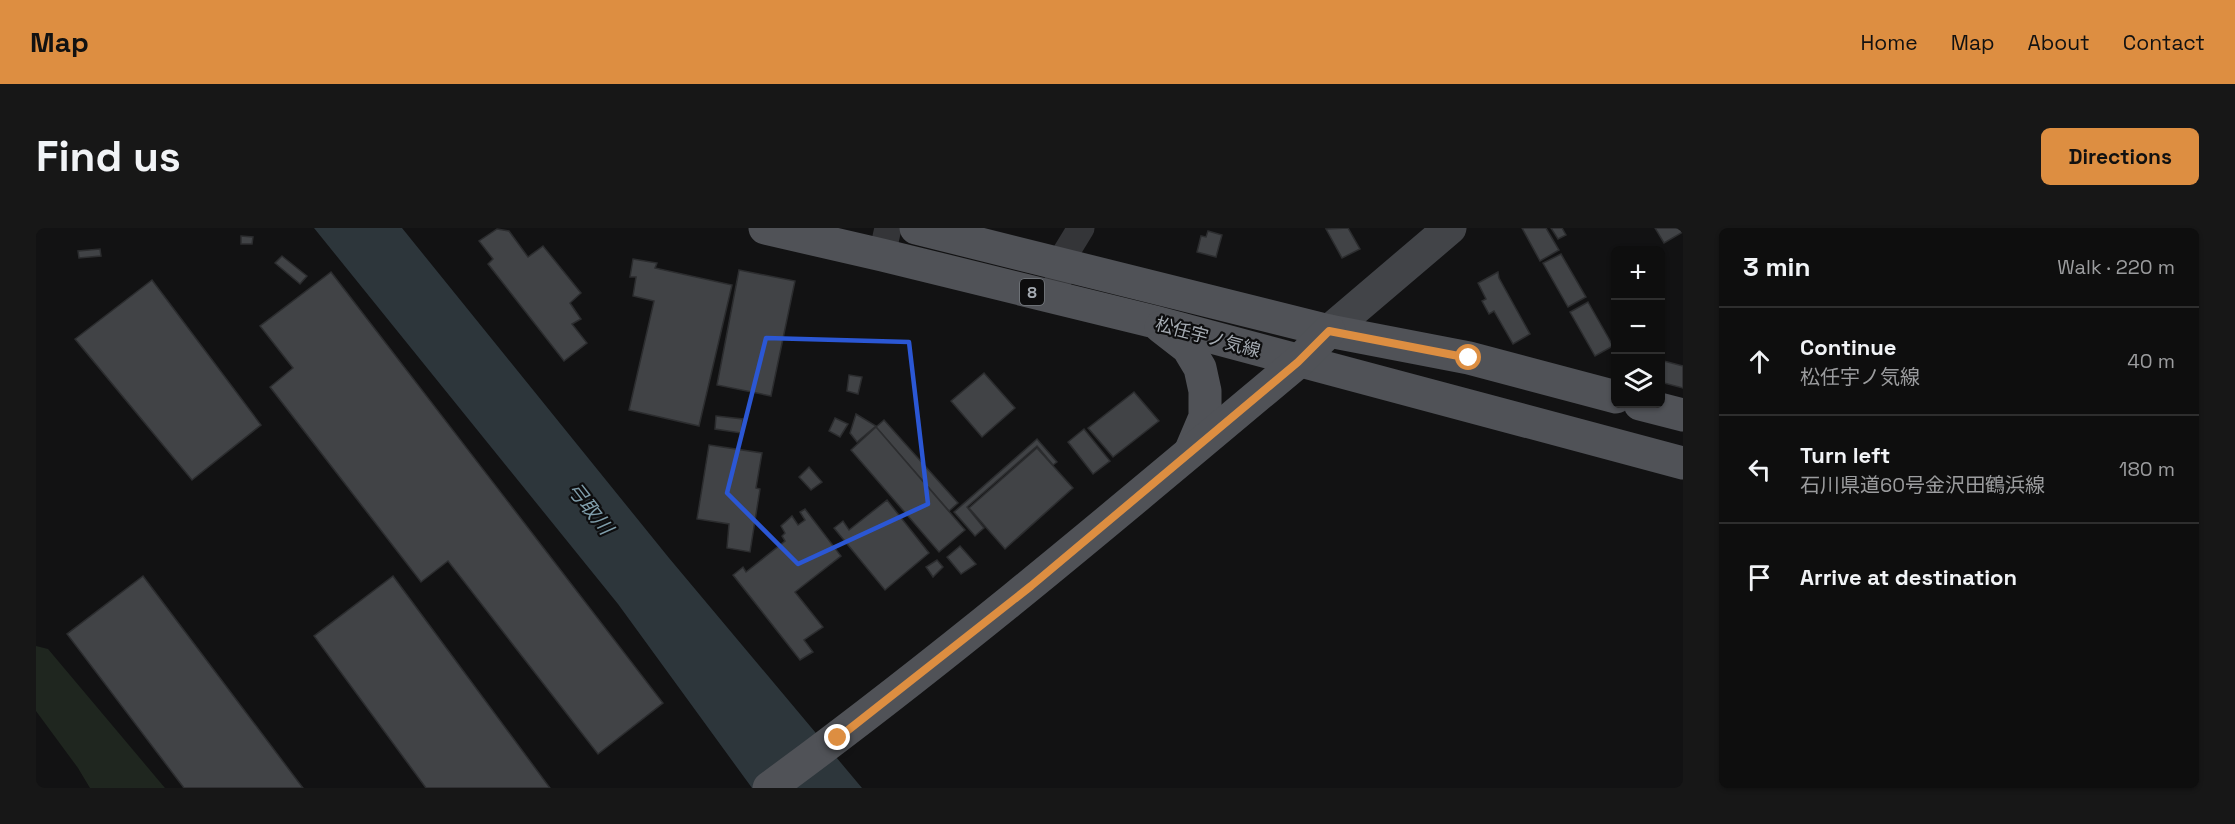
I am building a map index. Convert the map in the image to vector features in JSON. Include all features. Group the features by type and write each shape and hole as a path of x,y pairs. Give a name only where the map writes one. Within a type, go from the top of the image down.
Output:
{"main road":[{"name":"松任宇ノ気線","path":"916,228 1329,331 1469,358 1611,396"},
{"path":"769,788 838,738 1031,586 1298,362 1329,331 1450,228"},
{"name":"松任宇ノ気線","path":"786,230 885,241 1057,298 1683,463"},
{"path":"1155,322 1188,348 1200,368 1205,391 1205,417 1190,452"},
{"path":"1656,408 1683,415"}],"street":[{"path":"1057,298 1059,264 1081,228"}],"highlighted area":[{"path":"766,338 909,342 928,504 798,564 727,493"}],"shaded area":[{"path":"36,646 48,649 165,788 90,788 36,711"}],"water":[{"name":"弓取川","path":"314,228 402,228 669,558 862,788 752,788 618,604"}],"building":[{"path":"1348,228 1360,249 1342,258 1326,229"},
{"path":"1522,228 1546,228 1559,250 1540,261"},
{"path":"1551,228 1562,228 1566,235 1558,239"},
{"path":"1655,228 1683,228 1683,232 1664,243"},
{"path":"497,229 509,231 528,257 543,246 581,293 570,303 581,319 572,324 587,343 564,361 488,264 493,259 479,241"},
{"path":"1208,231 1222,235 1216,257 1197,252 1201,236 1206,237"},
{"path":"241,236 253,237 252,244 241,244"},
{"path":"100,249 101,256 79,258 78,251"},
{"path":"1561,254 1586,297 1568,307 1543,263"},
{"path":"282,256 307,276 300,284 275,263"},
{"path":"633,259 657,263 655,268 732,285 699,426 629,410 654,301 633,296 636,277 630,277"},
{"path":"739,270 795,281 771,396 717,385"},
{"path":"331,272 663,703 598,754 448,561 421,582 270,387 293,368 260,326"},
{"path":"1498,272 1499,278 1530,334 1513,344 1494,311 1489,314 1482,301 1486,299 1478,283"},
{"path":"152,280 261,425 192,480 75,339"},
{"path":"1588,302 1611,342 1611,347 1595,356 1570,312"},
{"path":"1665,361 1683,366 1683,388 1665,383"},
{"path":"984,373 1015,408 982,437 951,401"},
{"path":"849,375 862,377 858,394 847,391"},
{"path":"1134,392 1159,421 1113,457 1088,428"},
{"path":"856,414 876,426 857,442 850,433"},
{"path":"716,416 743,419 741,433 715,429"},
{"path":"835,418 848,424 840,437 829,431"},
{"path":"884,420 958,503 949,511 876,427"},
{"path":"876,427 965,530 939,552 851,450"},
{"path":"1084,429 1110,461 1093,474 1068,442"},
{"path":"1037,439 1057,462 1053,465 1037,446 967,507 984,528 975,536 954,512"},
{"path":"709,445 762,453 756,488 760,489 750,552 727,548 729,524 697,519"},
{"path":"1037,448 1073,488 1005,549 969,508"},
{"path":"809,467 822,482 811,490 799,477"},
{"path":"887,500 929,553 885,590 834,528 843,521 849,530"},
{"path":"805,509 841,556 795,592 823,627 804,640 813,652 800,660 733,575 743,567 746,572 785,541 782,536 785,533 781,526 792,516 798,525 805,520 800,512"},
{"path":"960,546 976,564 961,574 947,557"},
{"path":"937,560 943,567 933,577 926,567"},
{"path":"143,576 303,788 184,788 67,634"},
{"path":"393,576 550,788 426,788 314,636"}],"route":[{"path":"838,738 1031,586 1298,362 1329,331 1469,358"}]}
